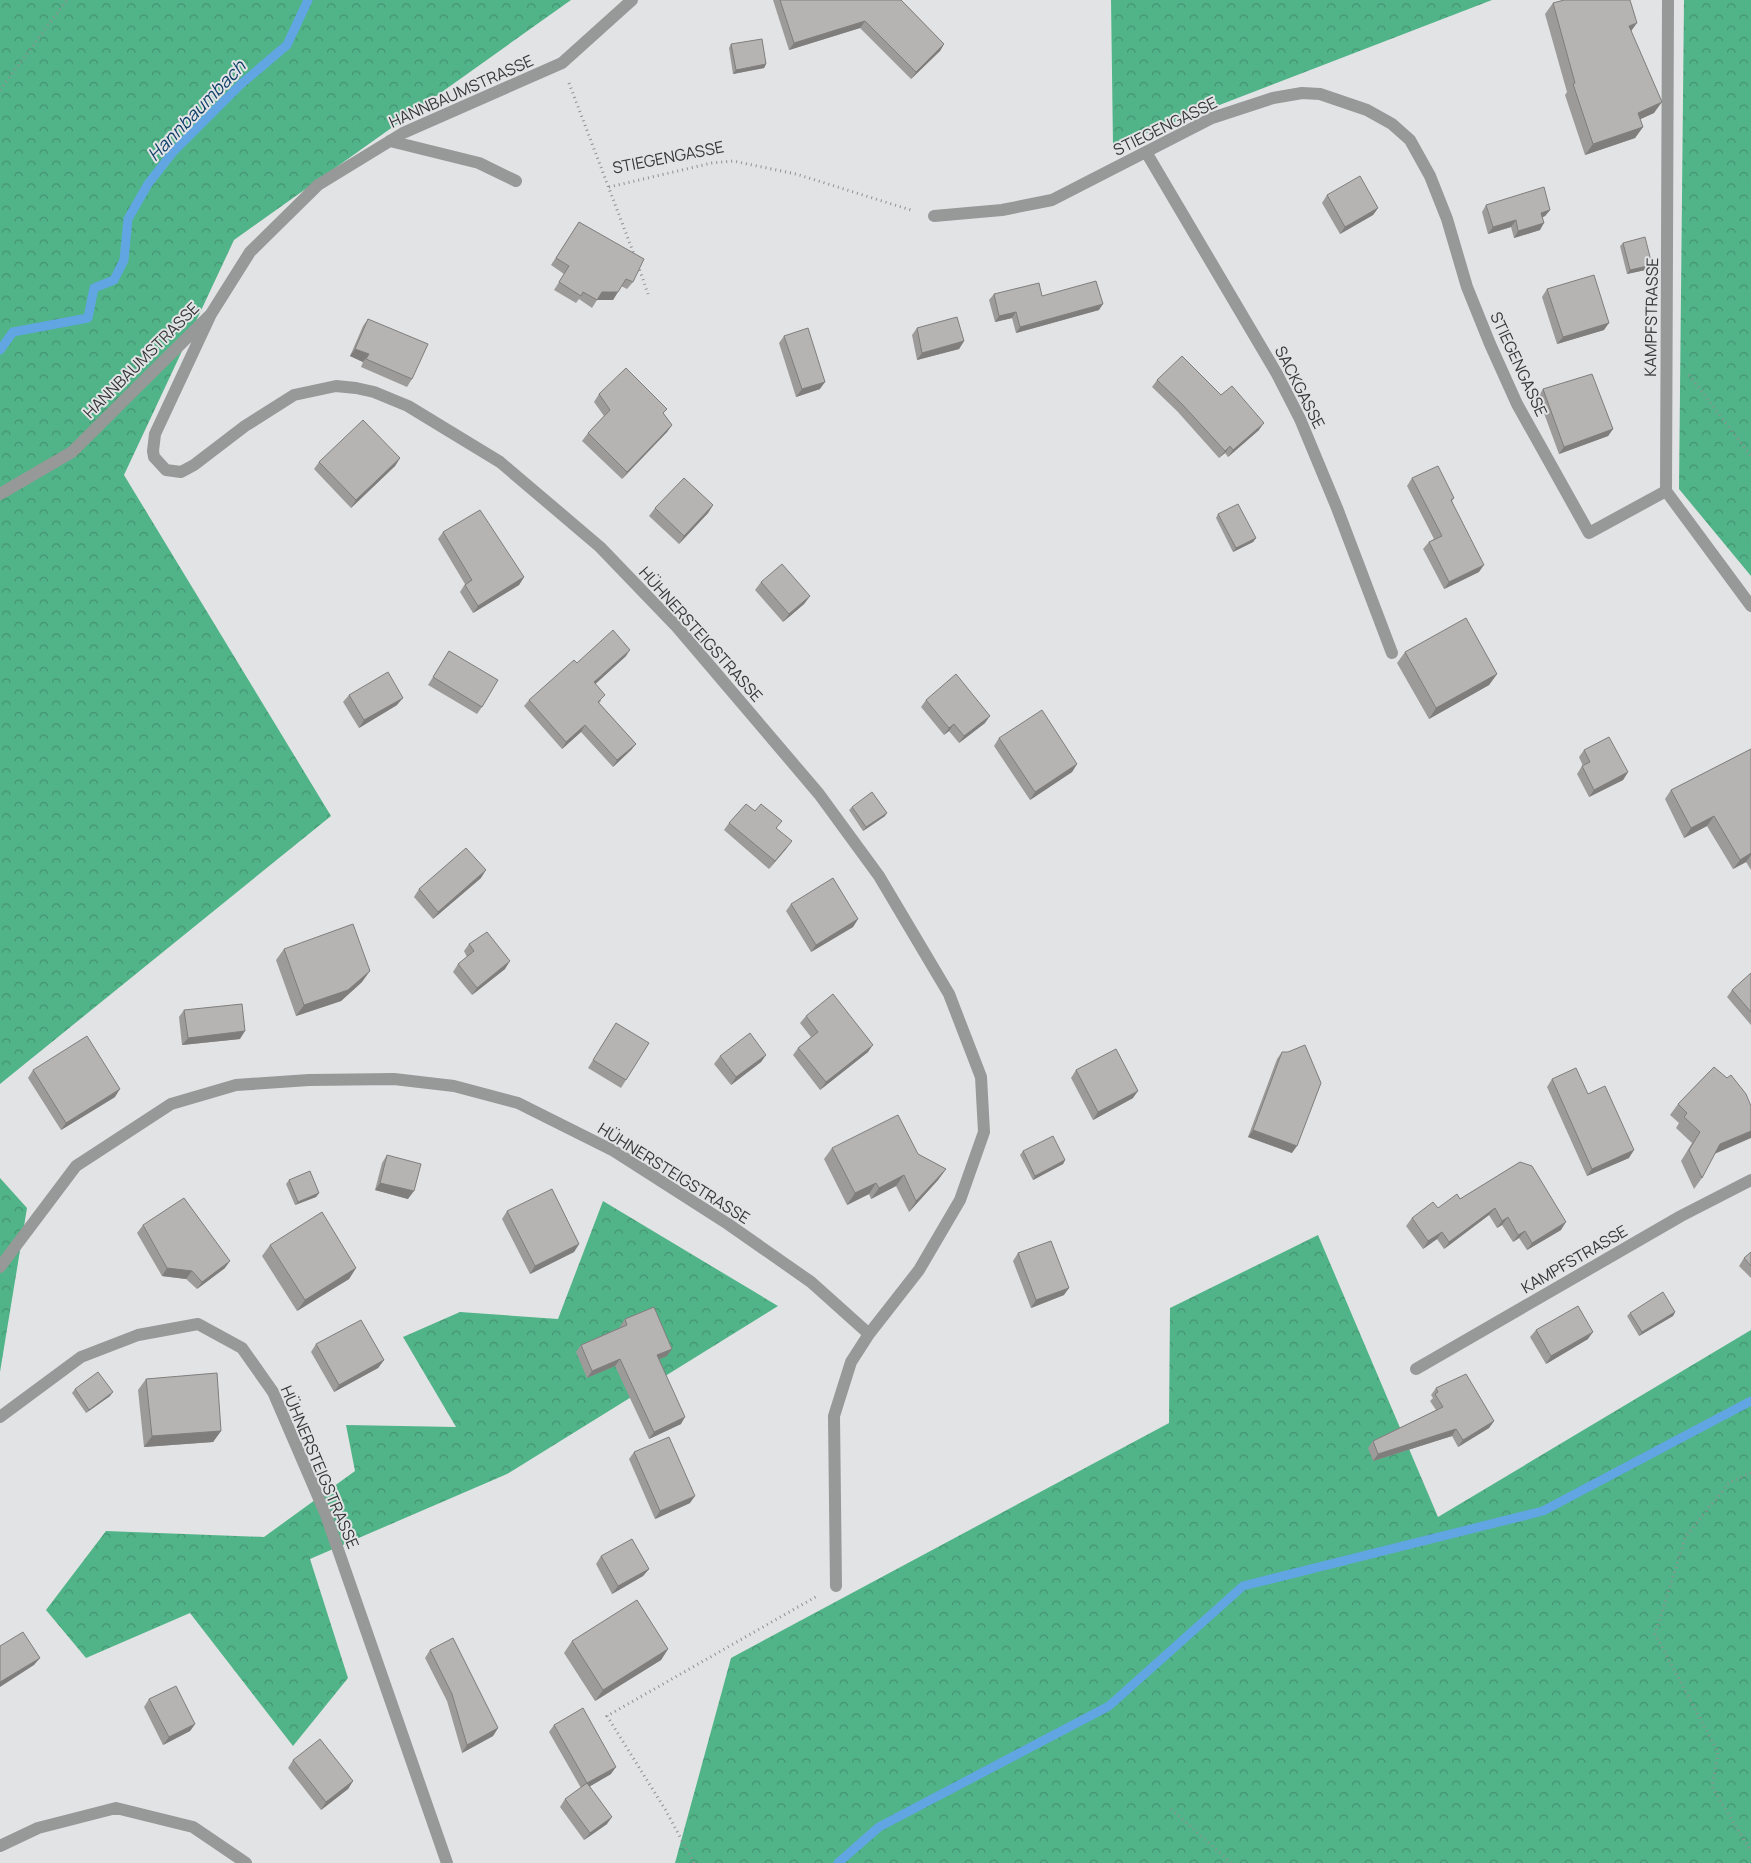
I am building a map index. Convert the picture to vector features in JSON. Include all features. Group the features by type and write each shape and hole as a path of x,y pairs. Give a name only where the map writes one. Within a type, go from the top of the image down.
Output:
{"street":[{"name":"HANNBAUMSTRASSE","path":"0,494 72,452 211,314 250,252 318,185 403,133 562,63 632,0"},
{"name":"KAMPFSTRASSE","path":"1666,491 1668,0"},
{"name":"STIEGENGASSE","path":"934,216 1002,210 1052,200 1212,118 1273,98 1302,93 1320,94 1336,98 1366,110 1392,124 1410,140 1430,176 1447,219 1467,287 1509,387 1589,533 1666,491"},
{"path":"390,141 479,162 516,181"},
{"name":"SACKGASSE","path":"1146,152 1278,374 1300,419 1337,508 1392,652"},
{"name":"HÜHNERSTEIGSTRASSE","path":"211,314 155,434 152,451 160,465 166,470 174,472 187,470 245,426 294,395 336,386 374,392 408,406 500,462 600,547 690,642 818,794 879,876 949,994 981,1077 984,1132 960,1200 919,1270 869,1334 851,1362 834,1416 836,1586"},
{"path":"1666,491 1751,606"},
{"name":"HÜHNERSTEIGSTRASSE","path":"0,1267 76,1166 171,1104 236,1085 309,1080 394,1079 454,1086 518,1103 614,1151 728,1224 804,1276 869,1334"},
{"name":"KAMPFSTRASSE","path":"1416,1369 1681,1216 1751,1180"},
{"name":"HÜHNERSTEIGSTRASSE","path":"0,1417 81,1357 138,1335 198,1324 242,1348 273,1392 326,1515 447,1863"},
{"path":"0,1846 38,1828 116,1808 193,1827 246,1863"}],"path":[{"path":"0,90 67,0"},
{"name":"STIEGENGASSE","path":"562,63 609,187 712,163 733,161 796,174 909,210 934,216"},
{"path":"609,187 648,294"},
{"path":"1666,346 1751,456"},
{"path":"1751,1473 1730,1482 1686,1536 1654,1634 1718,1752 1712,1787 1751,1850"},
{"path":"694,1863 665,1809 607,1716 836,1586"},
{"path":"1171,1809 1231,1863"}],"green space":[{"path":"0,0 571,0 234,240 124,475 331,816 0,1084"},
{"path":"1111,0 1492,0 1113,146"},
{"path":"1684,0 1751,0 1751,576 1679,489"},
{"path":"0,1178 27,1208 0,1372"},
{"path":"603,1201 778,1306 507,1474 310,1559 348,1678 293,1746 190,1613 86,1658 46,1610 106,1531 264,1537 355,1471 346,1425 456,1427 403,1337 460,1312 558,1319"},
{"path":"1318,1235 1438,1517 1751,1330 1751,1863 675,1863 731,1658 1169,1423 1170,1308"}],"building":[{"path":"780,0 901,0 944,44 916,72 865,21 794,43"},
{"path":"1564,0 1630,0 1637,23 1629,26 1662,102 1638,113 1643,127 1593,144 1573,84 1575,83 1553,3"},
{"path":"762,39 766,64 736,70 731,44"},
{"path":"1360,176 1378,208 1345,227 1327,195"},
{"path":"1544,187 1550,210 1541,213 1544,223 1518,231 1516,220 1493,227 1486,205"},
{"path":"579,222 644,259 633,282 626,279 618,292 602,292 597,300 583,292 581,296 559,282 569,266 556,258"},
{"path":"1645,237 1652,265 1630,270 1623,243"},
{"path":"1594,275 1609,323 1563,337 1547,289"},
{"path":"1096,281 1103,304 1020,327 1016,312 999,316 994,294 1039,283 1042,296"},
{"path":"957,317 964,341 922,353 917,328"},
{"path":"368,319 428,344 412,379 366,359 369,354 355,349"},
{"path":"808,328 825,382 802,389 784,336"},
{"path":"1182,356 1221,395 1232,386 1264,423 1233,450 1230,446 1225,451 1157,380"},
{"path":"626,368 667,409 663,413 672,425 627,472 588,433 610,410 599,394"},
{"path":"1592,374 1613,429 1564,447 1543,389"},
{"path":"363,420 400,458 356,500 319,462"},
{"path":"1438,466 1454,498 1451,500 1484,565 1449,582 1429,542 1442,536 1412,478"},
{"path":"684,478 713,505 684,536 655,508"},
{"path":"1238,504 1256,538 1236,548 1218,514"},
{"path":"480,510 524,577 478,606 465,585 472,580 443,532"},
{"path":"782,564 810,596 789,614 761,582"},
{"path":"1466,618 1497,674 1436,708 1405,652"},
{"path":"613,630 630,650 594,682 605,695 598,702 636,744 617,760 585,725 566,742 529,700 574,660 577,663"},
{"path":"449,651 498,680 482,707 433,677"},
{"path":"388,672 403,698 364,720 349,695"},
{"path":"956,674 990,716 964,736 954,724 949,728 926,700"},
{"path":"1042,710 1077,764 1035,792 999,738"},
{"path":"1609,737 1628,772 1594,790 1582,766 1590,762 1584,750"},
{"path":"1751,749 1751,853 1740,860 1714,816 1691,828 1671,790"},
{"path":"872,792 887,813 866,827 852,807"},
{"path":"746,804 755,811 761,804 782,821 776,828 792,841 775,861 729,823"},
{"path":"466,848 486,870 438,912 419,889"},
{"path":"833,878 858,919 816,945 791,904"},
{"path":"353,924 370,971 348,990 304,1005 284,949"},
{"path":"487,932 510,961 477,988 458,964 474,951 469,944"},
{"path":"1751,973 1751,1012 1732,990"},
{"path":"833,994 873,1045 826,1082 798,1048 818,1032 806,1016"},
{"path":"242,1004 245,1031 188,1038 184,1010"},
{"path":"616,1023 649,1043 626,1080 593,1060"},
{"path":"750,1033 766,1055 736,1077 720,1056"},
{"path":"87,1036 120,1089 66,1123 33,1070"},
{"path":"1305,1045 1321,1083 1297,1146 1253,1130 1282,1052 1288,1052"},
{"path":"1116,1049 1138,1091 1098,1112 1076,1070"},
{"path":"1714,1067 1727,1078 1731,1075 1746,1094 1751,1106 1751,1131 1720,1144 1702,1178 1689,1150 1700,1132 1684,1117 1687,1113 1678,1104"},
{"path":"1576,1068 1588,1094 1605,1086 1634,1150 1592,1169 1552,1079"},
{"path":"898,1115 918,1154 946,1169 916,1201 904,1175 879,1188 876,1183 855,1193 832,1148"},
{"path":"1053,1136 1065,1160 1035,1176 1023,1151"},
{"path":"387,1155 421,1164 414,1191 380,1183"},
{"path":"1520,1162 1532,1166 1566,1222 1532,1243 1525,1231 1518,1235 1508,1217 1502,1221 1495,1208 1449,1242 1442,1232 1428,1241 1412,1218 1433,1202 1438,1208 1457,1194 1460,1199"},
{"path":"310,1171 319,1193 298,1202 289,1180"},
{"path":"552,1189 579,1244 535,1266 507,1211"},
{"path":"184,1198 230,1261 202,1282 192,1271 167,1268 143,1225"},
{"path":"322,1212 356,1268 305,1300 270,1245"},
{"path":"1051,1241 1069,1288 1036,1300 1018,1253"},
{"path":"1751,1252 1751,1266 1744,1258"},
{"path":"1663,1292 1675,1312 1642,1332 1630,1313"},
{"path":"1578,1306 1593,1332 1551,1356 1536,1330"},
{"path":"654,1307 672,1349 657,1355 685,1417 654,1432 620,1359 592,1371 581,1345 627,1325 625,1319"},
{"path":"361,1320 384,1360 339,1385 316,1344"},
{"path":"98,1372 113,1392 89,1410 75,1389"},
{"path":"217,1373 221,1431 152,1436 146,1379"},
{"path":"1466,1374 1494,1421 1463,1440 1456,1429 1378,1454 1373,1441 1443,1407 1435,1394 1438,1392 1436,1388"},
{"path":"669,1437 695,1496 660,1511 634,1452"},
{"path":"632,1539 649,1569 618,1586 601,1556"},
{"path":"637,1600 668,1649 603,1690 572,1641"},
{"path":"23,1632 40,1658 0,1682 0,1646"},
{"path":"453,1638 498,1728 467,1745 452,1694 430,1650"},
{"path":"176,1686 195,1724 169,1737 149,1699"},
{"path":"583,1708 616,1767 587,1783 554,1725"},
{"path":"320,1739 353,1781 326,1802 293,1760"},
{"path":"587,1783 612,1817 590,1833 565,1799"}],"waterway":[{"name":"Hannbaumbach","path":"0,350 13,332 88,318 94,288 114,280 124,260 128,219 148,184 173,152 241,84 287,45 308,0"},
{"path":"838,1863 879,1827 1109,1706 1243,1586 1543,1511 1751,1401"}]}
